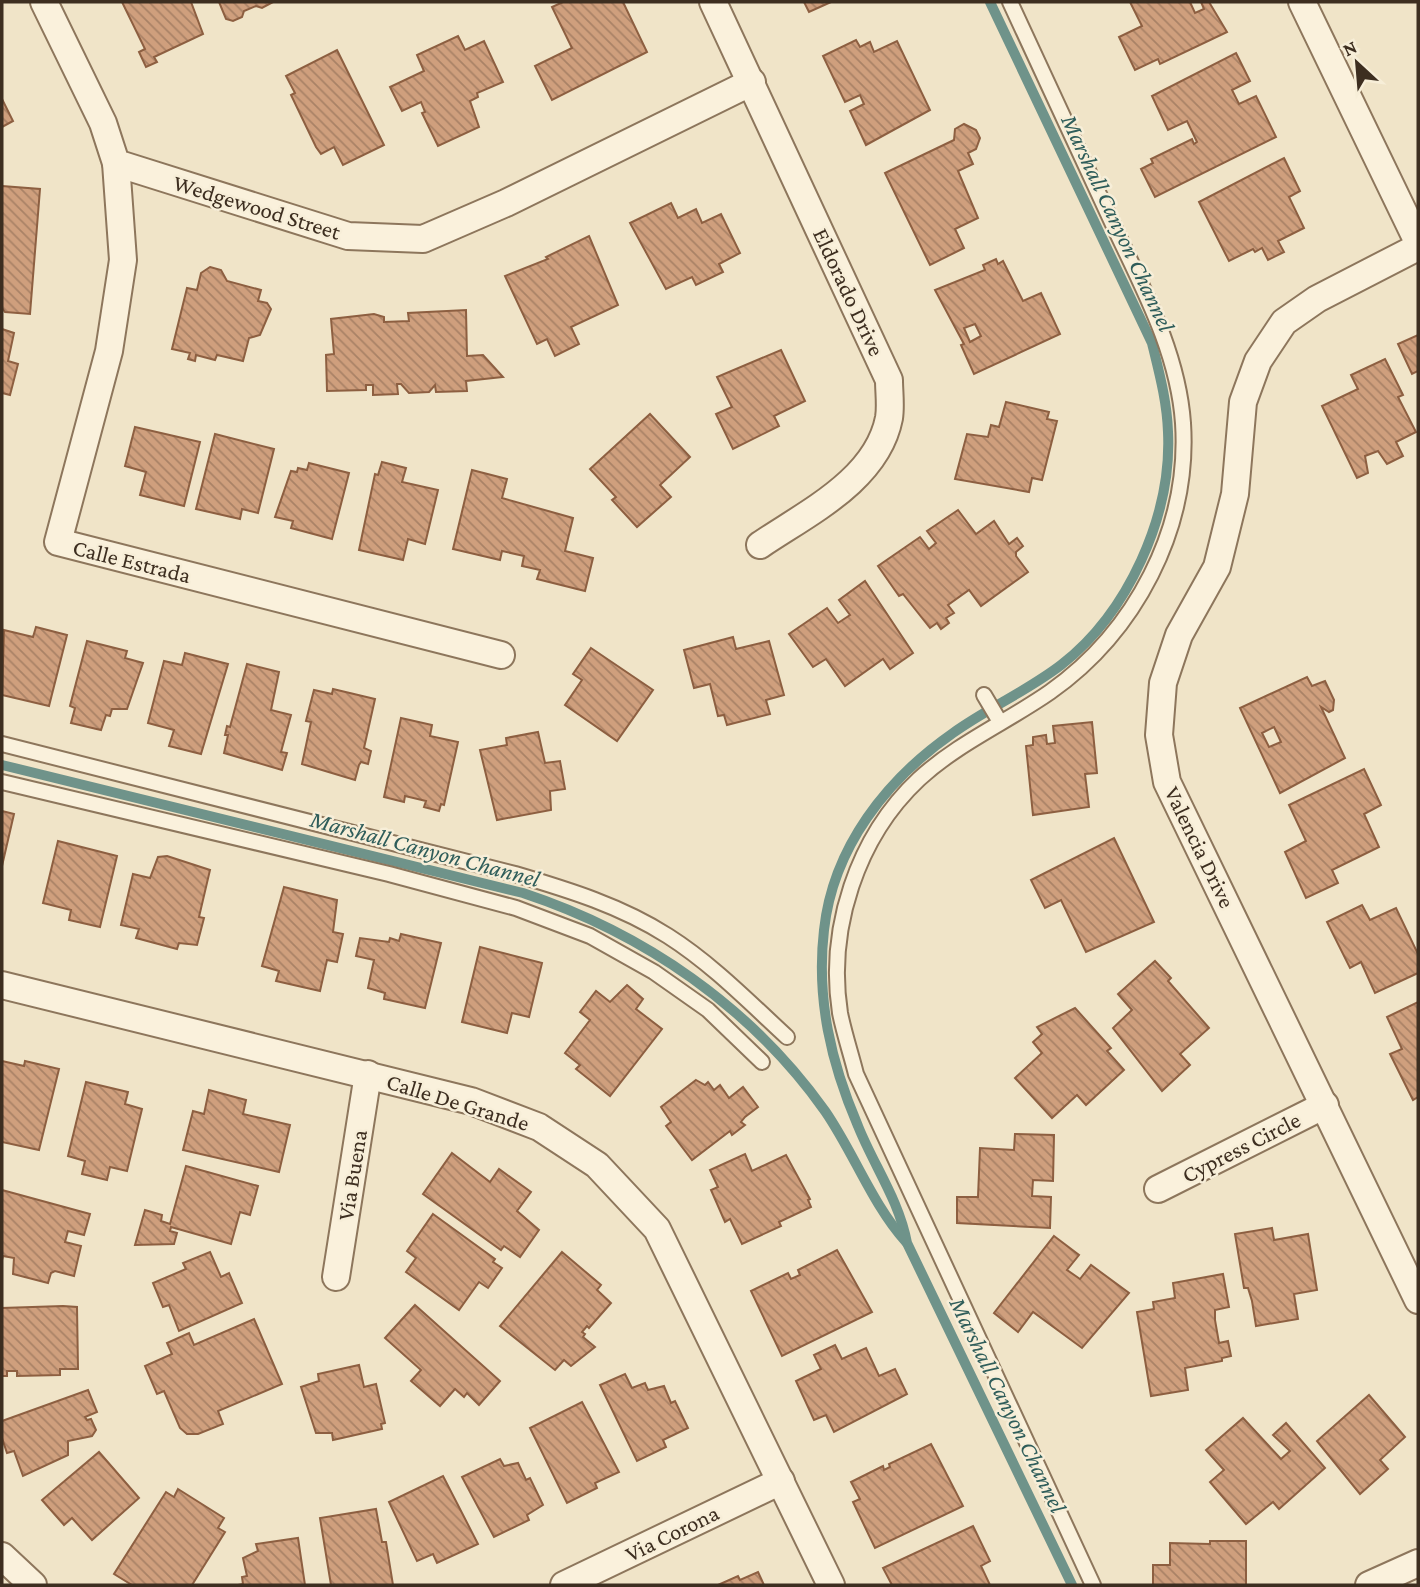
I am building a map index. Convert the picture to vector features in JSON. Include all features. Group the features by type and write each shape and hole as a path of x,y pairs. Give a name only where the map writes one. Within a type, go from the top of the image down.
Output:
{"street":[{"path":"44,2 103,123 116,163"},
{"name":"Eldorado Drive","path":"713,2 889,380 889,418 874,456 834,496 760,545"},
{"path":"1302,2 1418,242"},
{"name":"Wedgewood Street","path":"116,163 348,236 423,239 506,203 752,82"},
{"name":"Calle Estrada","path":"116,163 123,260 108,351 58,542 501,655"},
{"name":"Valencia Drive","path":"1418,247 1317,299 1284,323 1258,361 1244,402 1235,494 1217,567 1179,635 1163,683 1159,735 1167,782 1418,1300"},
{"name":"Calle De Grande","path":"2,985 471,1101 539,1127 597,1165 657,1229 831,1585"},
{"name":"Via Buena","path":"336,1277 368,1074"},
{"name":"Cypress Circle","path":"1158,1189 1325,1105"},
{"name":"Via Corona","path":"564,1585 781,1481"},
{"path":"2,1556 33,1585"},
{"path":"1369,1585 1418,1563"}],"lane":[{"path":"1010,2 1153,311 1176,377 1183,422 1184,464 1170,526 1156,568 1133,608 1108,640 1050,692 1000,722 921,778 891,809 860,860 845,910 836,964 840,1013 856,1074 1093,1585"},
{"path":"984,695 1000,722"},
{"path":"2,744 502,870 578,892 621,910 670,937 730,984 787,1037"},
{"path":"2,782 389,874 516,908 590,936 654,972 708,1010 762,1062"}],"building":[{"path":"122,2 191,2 203,34 154,57 157,62 146,67 139,52 145,49"},
{"path":"219,2 273,2 262,8 256,6 244,11 242,17 233,21 226,19"},
{"path":"563,2 623,2 647,52 552,100 535,66 572,48 552,7"},
{"path":"804,2 831,2 809,12"},
{"path":"1130,2 1190,2 1195,13 1204,9 1201,2 1209,2 1227,32 1160,64 1158,59 1135,70 1119,37 1142,26"},
{"path":"458,36 465,50 484,41 503,82 477,93 478,97 470,101 479,127 438,146 422,113 425,112 421,102 402,111 390,87 424,71 417,55"},
{"path":"856,40 860,47 870,42 874,52 897,41 930,110 866,145 850,111 864,104 860,95 845,102 823,56"},
{"path":"337,50 384,145 343,165 334,147 321,154 316,147 291,95 295,93 286,76"},
{"path":"1236,53 1250,81 1232,90 1239,104 1256,96 1276,137 1155,197 1141,169 1153,163 1151,159 1192,139 1194,144 1197,142 1187,121 1168,130 1152,96"},
{"path":"2,99 13,121 2,127"},
{"path":"964,124 976,130 980,138 976,149 968,153 973,164 958,171 978,218 955,229 964,248 930,265 885,173 954,140 955,129"},
{"path":"1284,158 1300,191 1289,197 1304,228 1278,241 1284,252 1268,260 1262,248 1255,252 1253,249 1229,261 1199,202"},
{"path":"2,186 40,189 30,314 5,312 2,308"},
{"path":"671,203 678,218 696,209 702,223 721,214 740,253 719,264 723,272 696,285 692,277 666,289 630,223"},
{"path":"589,236 618,305 571,327 579,344 555,356 547,339 537,344 505,276 548,259 546,257"},
{"path":"996,259 998,264 1003,261 1023,301 1041,293 1060,334 974,374 961,345 964,344 935,290 985,270 983,265","holes":["975,324 981,336 970,342 964,328"]},
{"path":"210,267 221,270 227,281 261,290 258,301 267,303 271,309 260,335 249,338 243,361 217,355 215,360 196,355 195,361 188,359 190,353 172,349 187,288 197,290 201,273"},
{"path":"466,310 467,356 483,355 503,377 466,381 467,391 436,392 435,385 429,392 409,393 401,384 397,384 398,394 373,395 373,385 366,385 366,390 327,391 326,355 334,354 331,319 374,314 384,317 384,322 409,321 408,313"},
{"path":"2,329 14,333 8,361 18,364 10,395 2,393"},
{"path":"1418,335 1418,371 1412,374 1398,344"},
{"path":"781,350 805,401 774,416 779,426 733,449 716,414 732,407 717,377"},
{"path":"1385,359 1403,395 1398,397 1416,432 1396,442 1403,456 1387,464 1378,451 1365,456 1368,473 1357,478 1322,406 1358,389 1351,375"},
{"path":"1006,402 1049,412 1047,419 1057,421 1042,480 1032,478 1029,492 955,479 967,434 988,437 991,425 999,427"},
{"path":"650,414 690,457 660,485 671,497 637,527 612,500 616,497 590,469"},
{"path":"135,427 200,442 184,506 140,495 146,472 125,466"},
{"path":"215,434 274,449 258,513 242,509 240,519 196,509"},
{"path":"382,462 406,468 402,482 438,490 425,544 408,539 403,560 359,550 375,474 378,475"},
{"path":"309,463 349,473 332,539 291,528 293,521 275,517 291,471 297,472 298,468 307,470"},
{"path":"472,470 507,479 502,498 573,518 565,551 593,558 585,591 537,579 540,570 522,566 524,556 502,551 500,560 453,549"},
{"path":"958,510 976,534 994,521 1009,544 1017,538 1023,546 1016,552 1016,556 1028,572 981,606 969,590 948,605 954,613 946,618 949,623 941,629 937,623 930,628 903,594 899,596 878,566 920,537 929,549 936,543 927,531"},
{"path":"865,581 913,653 890,669 883,659 845,686 826,659 813,667 789,634 827,608 838,623 850,615 839,600"},
{"path":"36,627 67,635 49,706 2,695 4,630 33,637"},
{"path":"733,637 736,649 769,641 784,695 766,700 770,714 727,725 724,715 718,716 710,684 694,688 684,650"},
{"path":"87,641 127,651 125,658 143,663 127,709 112,709 110,716 106,715 101,730 71,723 75,708 70,706"},
{"path":"591,648 653,690 617,741 565,705 582,680 573,674"},
{"path":"185,653 228,664 201,754 169,746 174,730 148,723 164,661 182,665"},
{"path":"247,664 279,672 271,710 291,715 281,752 287,753 282,770 224,753 227,726 230,727"},
{"path":"1307,677 1312,686 1325,681 1334,700 1333,710 1329,712 1321,707 1345,758 1280,793 1240,708","holes":["1274,727 1281,742 1269,747 1262,733"]},
{"path":"333,689 375,699 364,748 371,751 368,764 361,762 355,780 302,764 311,722 306,721 314,690 332,694"},
{"path":"401,718 432,725 430,736 458,742 444,805 441,804 439,811 424,807 426,801 405,796 404,802 384,797"},
{"path":"1092,722 1097,773 1085,774 1089,807 1033,815 1026,746 1033,745 1033,737 1046,735 1047,744 1055,743 1053,726"},
{"path":"538,732 545,763 560,761 565,789 550,791 551,810 497,820 480,750 507,745 506,738"},
{"path":"1364,769 1381,805 1364,814 1379,847 1332,870 1338,883 1306,898 1285,852 1306,841 1289,805"},
{"path":"2,811 14,814 2,866"},
{"path":"1114,838 1154,922 1086,952 1061,900 1045,908 1031,880"},
{"path":"58,841 117,856 100,927 69,920 71,910 43,903"},
{"path":"167,856 210,870 199,917 204,918 197,945 179,943 177,949 136,938 139,929 121,925 133,874 150,878 158,857"},
{"path":"284,887 337,900 333,932 343,934 337,962 327,960 320,991 276,981 279,971 262,966"},
{"path":"1362,905 1370,920 1396,908 1418,954 1418,973 1375,993 1361,962 1350,968 1327,922"},
{"path":"401,934 441,943 425,1008 384,999 385,993 368,988 374,960 356,956 360,938 389,942 390,938 399,941"},
{"path":"480,947 542,963 529,1017 512,1013 507,1033 462,1022"},
{"path":"1155,961 1171,978 1168,981 1209,1028 1180,1054 1190,1065 1162,1091 1113,1028 1132,1010 1118,994"},
{"path":"627,985 643,999 636,1009 662,1029 610,1096 576,1069 580,1065 565,1053 590,1020 580,1012 596,991 610,1002"},
{"path":"1418,1002 1418,1097 1413,1100 1390,1054 1402,1049 1387,1017"},
{"path":"1075,1008 1111,1048 1107,1051 1124,1070 1086,1105 1077,1095 1052,1118 1015,1078 1042,1053 1033,1042 1042,1034 1037,1027"},
{"path":"2,1061 24,1066 25,1061 59,1069 39,1150 2,1142"},
{"path":"696,1080 705,1085 708,1082 714,1090 720,1085 729,1098 743,1087 758,1107 741,1122 745,1125 732,1135 730,1131 692,1160 666,1126 671,1122 661,1107"},
{"path":"86,1082 128,1092 125,1104 142,1109 127,1171 110,1167 107,1180 82,1174 85,1161 68,1156"},
{"path":"209,1090 246,1100 243,1114 290,1125 279,1172 183,1150 193,1111 204,1114"},
{"path":"1015,1134 1054,1135 1053,1181 1033,1180 1032,1196 1051,1197 1050,1228 957,1223 957,1197 978,1197 980,1148 1014,1150"},
{"path":"452,1153 490,1182 499,1169 531,1192 517,1211 539,1230 520,1257 504,1246 501,1250 423,1194"},
{"path":"745,1154 752,1171 786,1155 810,1199 808,1200 811,1207 779,1222 781,1226 742,1244 730,1219 725,1222 711,1190 718,1187 710,1170"},
{"path":"186,1166 258,1186 250,1215 240,1212 231,1244 171,1227 170,1231 177,1233 174,1244 135,1245 145,1210 162,1215 161,1221 170,1224"},
{"path":"2,1190 90,1214 84,1235 68,1231 65,1242 81,1246 74,1276 55,1271 51,1273 48,1283 13,1274 14,1258 3,1256 2,1260"},
{"path":"433,1214 495,1259 493,1262 502,1268 488,1288 479,1282 459,1310 406,1272 416,1258 407,1251"},
{"path":"1272,1228 1274,1240 1308,1234 1317,1290 1294,1294 1298,1319 1256,1326 1248,1288 1244,1288 1235,1234"},
{"path":"1054,1236 1079,1255 1067,1270 1080,1279 1091,1265 1129,1293 1082,1348 1033,1312 1018,1332 994,1313"},
{"path":"837,1250 872,1312 782,1356 751,1291 788,1273 791,1279 800,1275 798,1270"},
{"path":"210,1252 221,1277 229,1273 242,1303 179,1331 169,1305 163,1307 153,1283 186,1269 183,1263"},
{"path":"562,1252 601,1285 597,1290 611,1303 589,1328 587,1326 582,1332 585,1334 583,1337 595,1347 571,1366 564,1360 555,1370 500,1326"},
{"path":"1223,1274 1229,1307 1215,1310 1215,1320 1219,1343 1228,1341 1231,1356 1222,1358 1222,1361 1185,1368 1188,1390 1151,1396 1137,1312 1154,1309 1153,1302 1175,1298 1173,1283"},
{"path":"415,1305 500,1381 479,1405 467,1393 464,1397 455,1389 440,1406 411,1381 421,1370 385,1338"},
{"path":"77,1307 78,1369 60,1369 60,1375 17,1376 17,1371 7,1371 7,1376 2,1376 2,1308"},
{"path":"254,1319 282,1384 218,1411 223,1424 198,1434 187,1434 180,1428 164,1391 157,1394 145,1366 172,1354 167,1343 189,1333 194,1345"},
{"path":"835,1345 842,1359 866,1348 879,1376 895,1369 907,1394 834,1432 826,1415 814,1420 796,1381 821,1369 814,1355"},
{"path":"359,1365 364,1387 376,1384 385,1423 381,1424 382,1429 333,1440 332,1433 316,1433 301,1387 319,1381 318,1374"},
{"path":"625,1374 632,1388 645,1383 648,1390 664,1386 671,1403 675,1401 688,1428 663,1440 666,1447 637,1461 600,1385"},
{"path":"88,1390 97,1412 85,1417 87,1420 91,1419 96,1430 92,1436 68,1441 68,1455 23,1476 14,1451 7,1453 2,1438 2,1421"},
{"path":"1369,1395 1405,1437 1380,1460 1388,1469 1360,1494 1317,1441"},
{"path":"582,1402 619,1472 595,1483 597,1488 567,1503 530,1428"},
{"path":"1243,1418 1281,1459 1290,1451 1273,1435 1286,1423 1325,1468 1279,1509 1273,1502 1246,1524 1210,1482 1224,1470 1206,1450"},
{"path":"931,1444 963,1506 875,1548 853,1502 860,1499 851,1482 883,1466 884,1470 890,1467 889,1464"},
{"path":"99,1452 139,1498 92,1540 72,1518 64,1525 42,1500"},
{"path":"500,1459 504,1466 518,1463 526,1480 530,1478 543,1505 527,1515 529,1520 494,1537 462,1477"},
{"path":"443,1476 478,1544 437,1563 433,1554 417,1561 389,1502"},
{"path":"178,1489 224,1518 218,1528 225,1532 192,1585 132,1585 114,1574 166,1492 174,1497"},
{"path":"376,1509 382,1542 386,1542 393,1585 331,1585 320,1518"},
{"path":"973,1526 990,1561 981,1566 990,1585 892,1585 883,1568"},
{"path":"298,1538 305,1585 238,1585 243,1584 242,1577 247,1576 243,1558 258,1551 256,1544"},
{"path":"1210,1541 1246,1541 1246,1585 1153,1585 1153,1565 1170,1565 1170,1543 1210,1544"},
{"path":"758,1572 764,1585 718,1585 738,1576 740,1580"}],"waterway":[{"name":"Marshall Canyon Channel","path":"990,2 1152,343 1168,432 1162,497 1154,529 1125,591 1085,644 1048,674 966,724 929,751 906,772 867,818 851,843 829,900 824,930 822,981 833,1054 864,1141 898,1212 907,1243 1072,1585"},
{"name":"Marshall Canyon Channel","path":"2,765 523,893 611,929 692,978 764,1039 796,1073 825,1111 873,1195 906,1242"}]}
